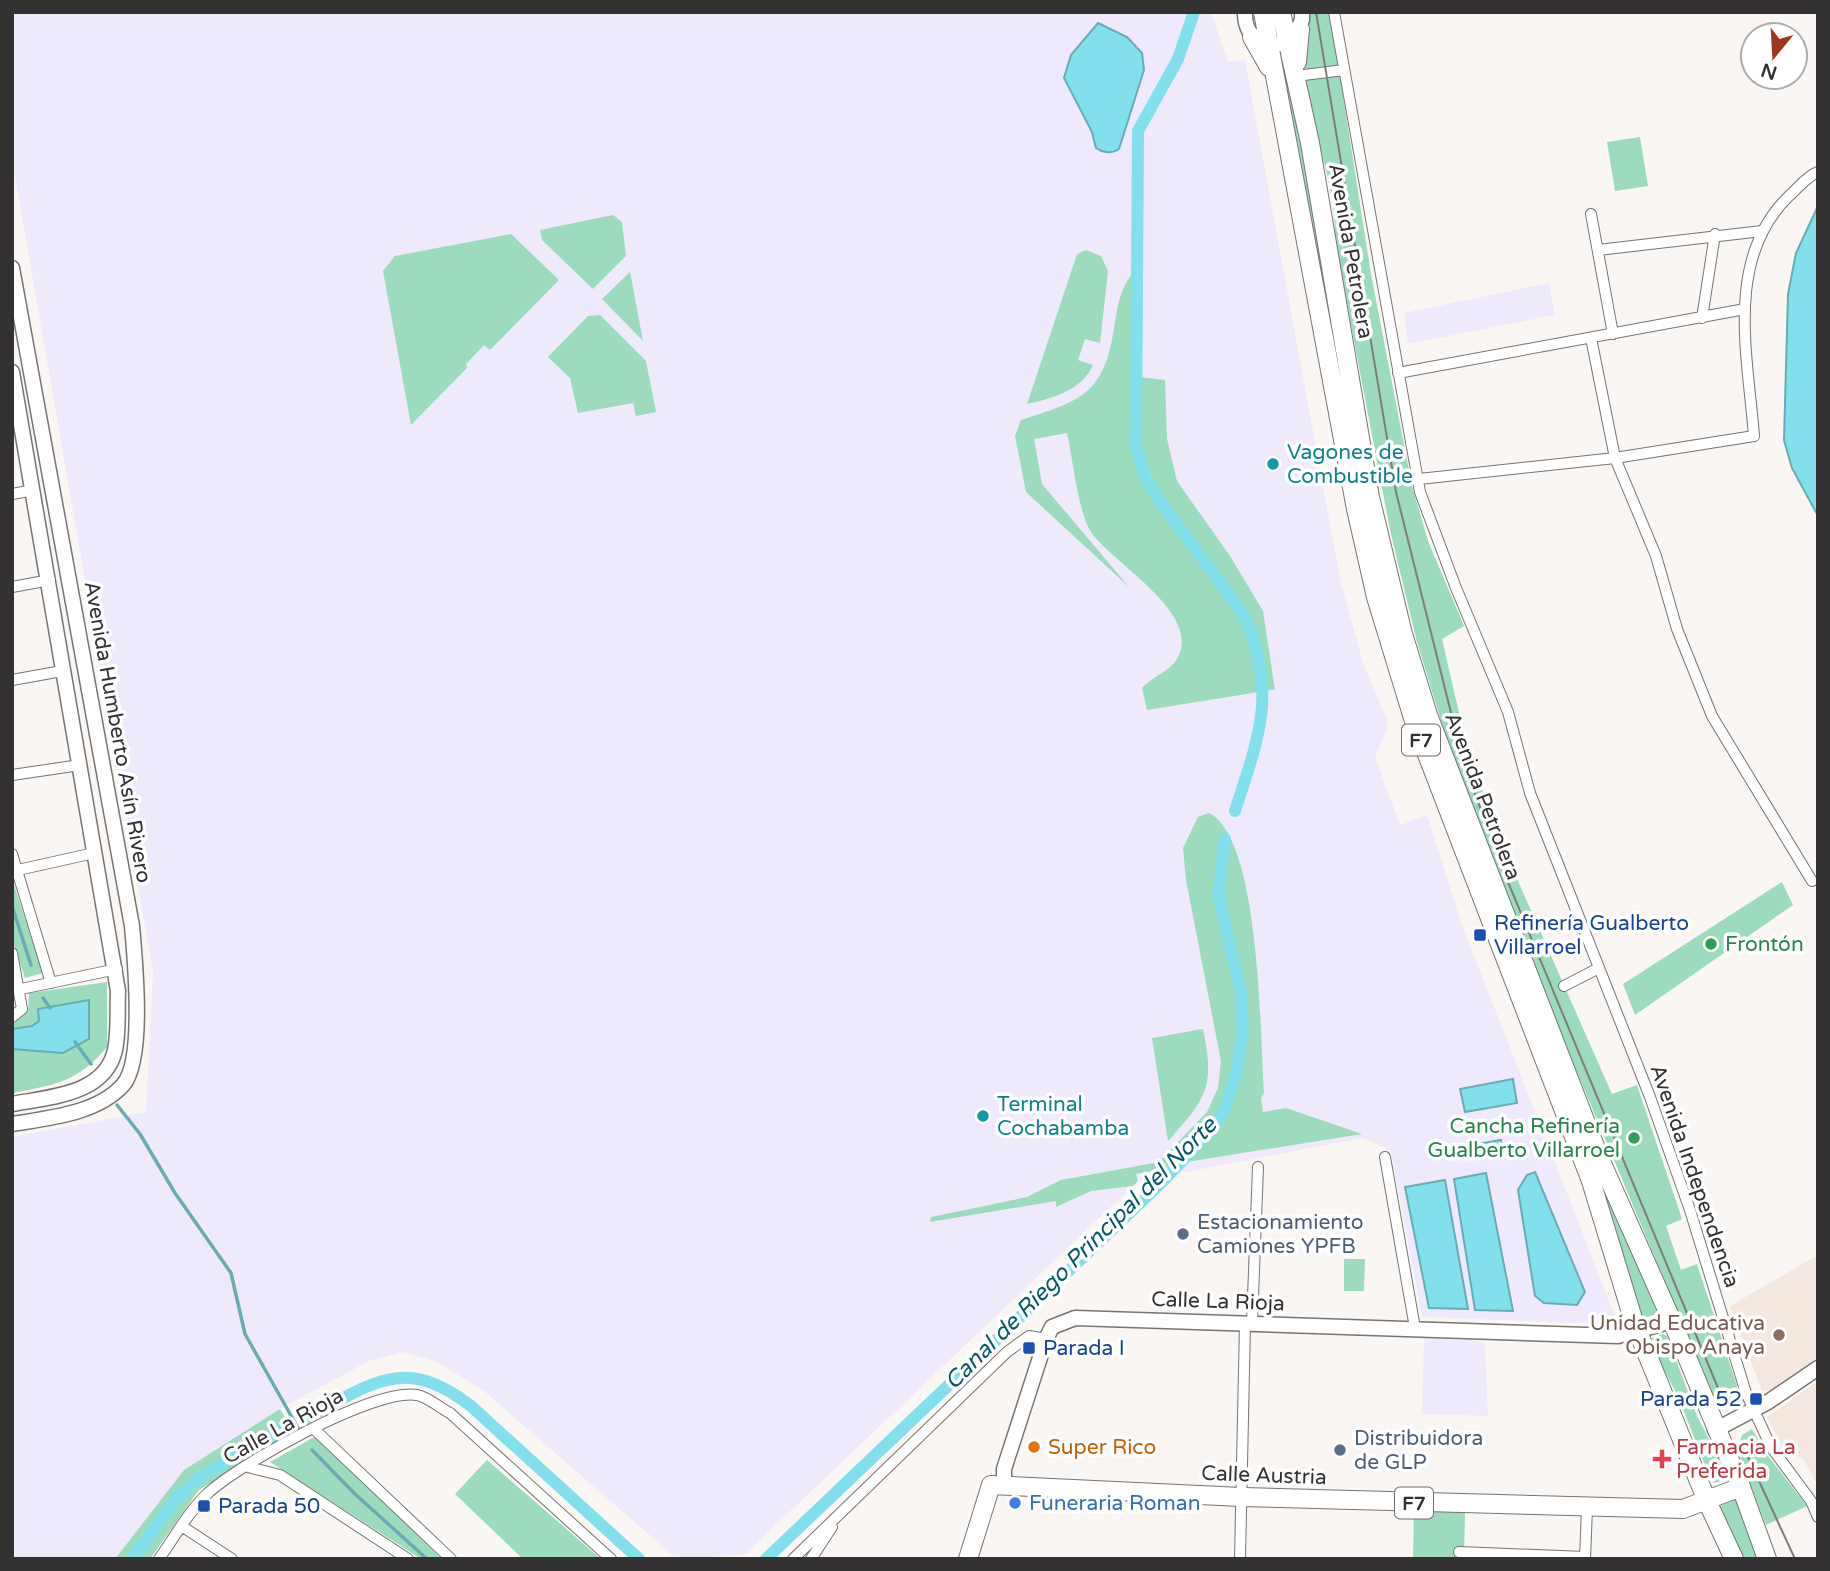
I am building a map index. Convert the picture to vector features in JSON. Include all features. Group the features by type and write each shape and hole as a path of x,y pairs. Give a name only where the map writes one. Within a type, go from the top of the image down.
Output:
{"highway":[{"name":"Avenida Petrolera","path":"1263,12 1296,76 1310,143 1370,497 1403,634 1428,715 1507,926 1630,1230 1672,1321 1715,1430 1741,1487 1767,1559"},
{"name":"Avenida Petrolera","path":"1282,12 1275,77 1350,482 1376,597 1413,718 1591,1181 1638,1331 1707,1502 1734,1559"},
{"path":"1296,76 1301,21"},
{"path":"1252,37 1275,77"},
{"path":"968,1559 1000,1480"},
{"path":"981,1559 1000,1480"},
{"name":"Calle Austria","path":"1000,1480 1241,1497 1683,1509 1741,1487"}],"street":[{"path":"1245,12 1246,24 1252,37 1278,44 1301,21"},
{"name":"Avenida Independencia","path":"1334,12 1420,492 1456,588 1508,712 1530,793 1659,1122 1754,1409 1771,1447 1811,1501 1818,1517"},
{"path":"1296,76 1345,70"},
{"path":"1419,479 1615,458 1754,436 1745,309 1746,283 1762,231 1779,206 1818,172"},
{"path":"1591,215 1613,334"},
{"path":"1598,250 1715,234 1762,231"},
{"path":"1702,318 1715,234"},
{"name":"Avenida Humberto Asín Rivero","path":"12,268 15,308 129,912 137,974 134,1054 130,1074 122,1086 108,1098 46,1118 12,1125"},
{"path":"1398,373 1745,309"},
{"path":"1591,338 1615,458 1656,556 1677,629 1712,716 1812,881"},
{"name":"Avenida Humberto Asín Rivero","path":"12,372 50,580 62,671 94,853 117,969 116,1049 111,1064 88,1085 12,1104"},
{"path":"12,494 34,490"},
{"path":"12,587 50,580"},
{"path":"12,680 62,671"},
{"path":"12,775 80,765"},
{"path":"18,870 94,853"},
{"path":"12,854 51,983"},
{"path":"12,953 21,989 22,1009 12,1017"},
{"path":"21,989 117,969"},
{"path":"1564,986 1597,969"},
{"path":"41,1098 46,1118"},
{"path":"1385,1157 1415,1328"},
{"path":"1240,1559 1258,1167"},
{"name":"Calle La Rioja","path":"793,1559 1007,1352 1029,1336 1046,1339 1052,1327 1075,1318 1618,1336 1672,1321"},
{"path":"1000,1480 1046,1339"},
{"path":"1715,1430 1754,1409 1818,1368"},
{"name":"Calle La Rioja","path":"159,1559 209,1492 248,1467 313,1428 375,1401 399,1395 419,1395 450,1413 611,1559"},
{"path":"313,1428 450,1559"},
{"path":"248,1467 280,1475 408,1559"},
{"path":"1460,1552 1585,1558 1587,1508"},
{"name":"Calle La Rioja","path":"811,1559 841,1513"},
{"path":"183,1527 232,1559"}],"shaded area":[{"name":"Refinería Gualberto Villarroel","path":"12,12 1211,12 1228,62 1245,60 1340,579 1363,663 1387,720 1386,731 1375,757 1400,825 1427,815 1462,925 1615,1316 1609,1324 1422,1317 1391,1151 1363,1138 1138,1181 744,1555 677,1559 484,1391 437,1362 403,1352 369,1361 280,1409 184,1470 115,1559 12,1559 12,1137 146,1112 153,972 12,159"},
{"path":"1549,283 1555,315 1408,344 1404,313"},
{"name":"Unidad Educativa Obispo Anaya","path":"1818,1255 1818,1358 1772,1390 1762,1391 1730,1306"},
{"path":"1424,1338 1485,1341 1488,1416 1422,1414"},
{"path":"1818,1381 1818,1486 1804,1460 1781,1445 1767,1417"}],"green space":[{"path":"1305,12 1330,12 1371,274 1412,486 1428,541 1464,626 1442,639 1469,756 1518,881 1612,1094 1637,1085 1682,1219 1666,1226 1681,1270 1697,1264 1741,1398 1729,1405 1716,1403 1548,1003 1453,760 1417,642 1390,530 1335,240 1330,190 1311,109 1305,60"},
{"path":"1280,52 1298,123 1383,582 1662,1312 1639,1320 1419,720 1367,538 1277,53"},
{"path":"1640,137 1648,186 1615,191 1607,142"},
{"path":"613,215 622,222 626,256 593,289 542,240 540,230"},
{"path":"511,234 559,280 490,350 484,345 466,364 467,368 411,425 383,271 395,256"},
{"path":"1086,250 1101,256 1108,271 1100,343 1085,339 1078,360 1093,365 1074,387 1056,396 1027,404 1077,254"},
{"path":"630,272 643,341 602,299"},
{"path":"1133,272 1132,449 1139,471 1155,499 1239,616 1251,640 1259,692 1147,710 1142,688 1175,662 1182,640 1177,623 1166,606 1102,545 1086,523 1067,433 1034,439 1042,484 1129,587 1026,492 1015,436 1021,420 1074,400 1096,382 1110,350 1122,292"},
{"path":"600,315 646,361 656,412 636,416 633,403 578,413 570,378 548,357 588,316"},
{"path":"1140,377 1165,380 1167,439 1177,481 1230,556 1263,611 1275,690 1266,690 1258,642 1241,604 1164,499 1152,476 1142,452 1139,434"},
{"path":"1209,813 1226,830 1239,860 1248,898 1259,987 1263,1112 1286,1108 1362,1134 1174,1164 1170,1168 1136,1174 1138,1181 1133,1186 1091,1191 1056,1207 1056,1201 930,1222 931,1217 1027,1197 1061,1180 1159,1162 1207,1112 1218,1088 1221,1061 1186,880 1183,848 1198,817"},
{"path":"12,879 43,973 25,978 12,939"},
{"name":"Frontón","path":"1782,882 1793,905 1635,1015 1623,984"},
{"path":"107,982 107,1047 76,1075 53,1084 12,1093 12,1024 28,1012 29,993"},
{"path":"1203,1029 1208,1065 1205,1091 1192,1114 1168,1141 1152,1038"},
{"path":"1344,1259 1365,1259 1364,1291 1344,1291"},
{"path":"1663,1334 1667,1336 1697,1416 1727,1474 1726,1479 1715,1483 1711,1481 1678,1396 1654,1352 1652,1338"},
{"path":"280,1409 294,1432 199,1490 150,1559 115,1559 184,1470"},
{"path":"1752,1429 1768,1456 1807,1506 1766,1525 1737,1449 1742,1435"},
{"path":"316,1436 442,1559 421,1559 270,1462"},
{"path":"487,1460 601,1559 523,1559 455,1494"},
{"path":"1738,1498 1760,1559 1741,1559 1718,1507"},
{"path":"1414,1508 1465,1510 1464,1559 1413,1559"}],"water":[{"path":"1098,23 1127,37 1142,53 1144,70 1119,149 1110,152 1096,148 1092,132 1064,78 1071,55"},
{"path":"1818,206 1818,516 1792,468 1784,440 1788,294 1796,253"},
{"path":"89,1000 89,1039 63,1053 12,1049 12,1029 32,1026 39,1021 38,1009"},
{"path":"1513,1079 1517,1103 1465,1112 1460,1089"},
{"path":"1501,1140 1502,1149 1450,1158 1448,1149"},
{"path":"1535,1172 1585,1292 1577,1305 1544,1303 1535,1296 1518,1190 1527,1175"},
{"path":"1486,1173 1513,1311 1475,1310 1454,1179"},
{"path":"1445,1180 1468,1309 1429,1308 1405,1187"}],"waterway":[{"name":"Canal de Riego Principal del Norte","path":"1194,12 1178,59 1138,131 1136,446 1144,475 1157,497 1244,615 1254,642 1260,667 1261,714 1251,760 1235,811"},
{"name":"Canal de Riego Principal del Norte","path":"766,1559 1160,1184 1214,1127 1226,1107 1237,1069 1243,1030 1241,993 1218,894 1225,839"},
{"path":"12,906 31,965"},
{"path":"43,998 50,1008"},
{"path":"75,1042 91,1064"},
{"path":"117,1105 140,1134 175,1193 231,1273 245,1334 298,1428"},
{"name":"Canal de Riego Principal del Norte","path":"304,1419 368,1386 387,1380 406,1378 426,1381 447,1390 471,1406 639,1559"},
{"name":"Canal de Riego Principal del Norte","path":"132,1559 176,1499 199,1478 279,1432"},
{"path":"312,1450 355,1494 427,1559"}],"tram line":[{"path":"1316,12 1396,492 1463,761 1503,870 1723,1400"},
{"path":"1741,1442 1795,1559"}],"place":[{"name":"Vagones de Combustible","path":"1273,464"},
{"name":"Refinería Gualberto Villarroel","path":"1480,935"},
{"name":"Frontón","path":"1711,944"},
{"name":"Terminal Cochabamba","path":"983,1116"},
{"name":"Cancha Refinería Gualberto Villarroel","path":"1634,1138"},
{"name":"Estacionamiento Camiones YPFB","path":"1183,1234"},
{"name":"Unidad Educativa Obispo Anaya","path":"1779,1335"},
{"name":"Parada I","path":"1029,1348"},
{"name":"Parada 52","path":"1756,1399"},
{"name":"Super Rico","path":"1034,1447"},
{"name":"Distribuidora de GLP","path":"1340,1450"},
{"name":"Farmacia La Preferida","path":"1662,1459"},
{"name":"Funeraria Roman","path":"1015,1503"},
{"name":"Parada 50","path":"204,1506"}]}
